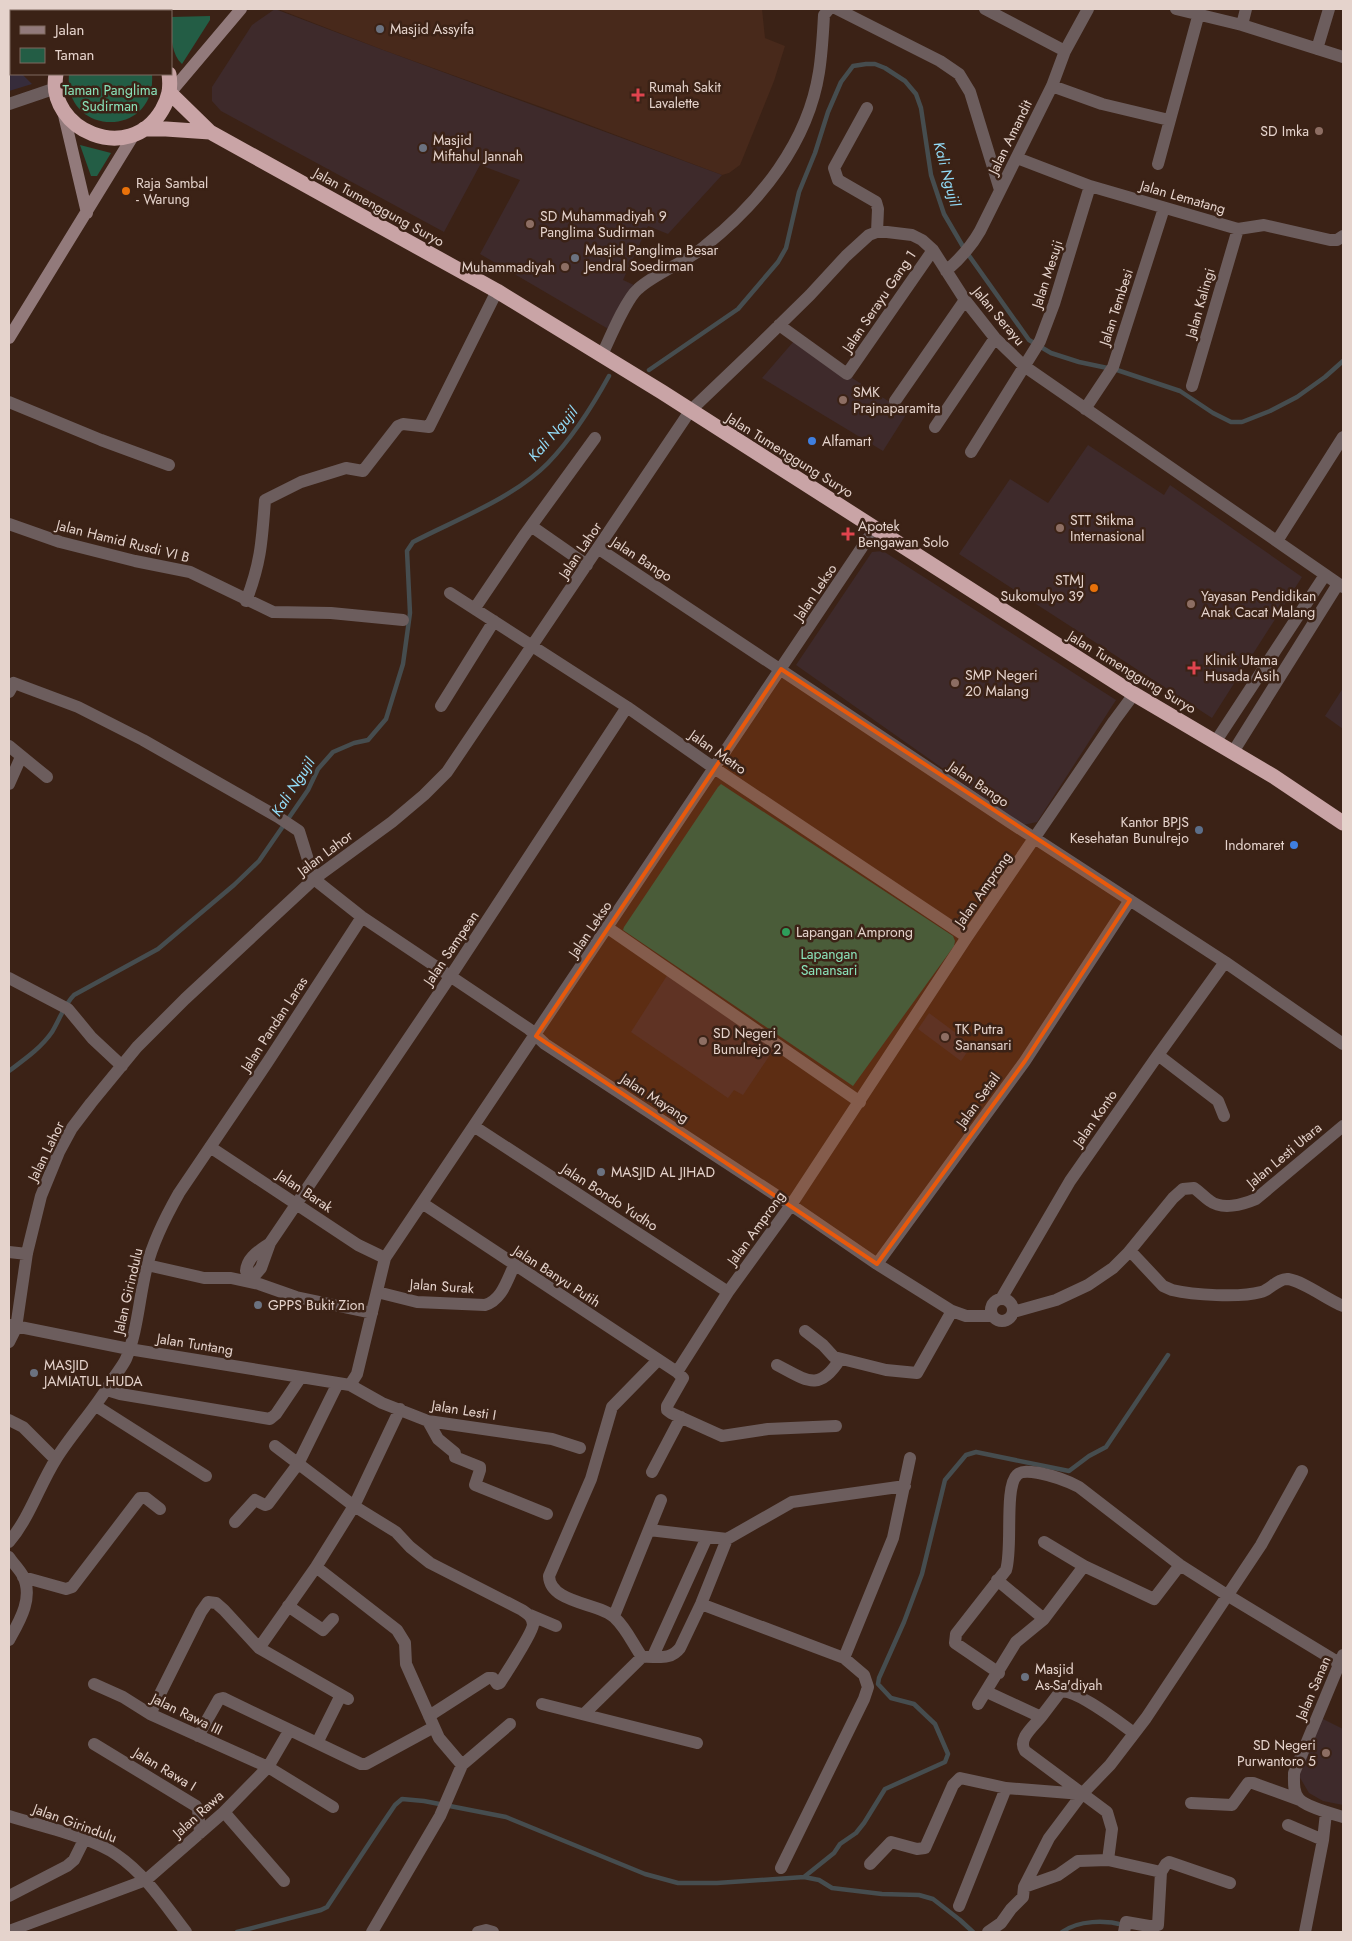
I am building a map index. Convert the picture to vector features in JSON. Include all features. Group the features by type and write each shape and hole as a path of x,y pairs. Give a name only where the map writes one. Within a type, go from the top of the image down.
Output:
{"highway":[{"path":"139,133 157,118 170,92 169,75"},
{"path":"55,78 63,111"},
{"name":"Jalan Tumenggung Suryo","path":"170,92 210,132 497,291 875,528 1134,694 1273,776 1343,823"},
{"name":"Jalan Tumenggung Suryo","path":"63,111 80,128 101,138 118,139 166,128 210,132"}],"street":[{"path":"170,92 241,9"},
{"path":"602,356 616,325 636,290 686,260 733,222 773,178 789,153 808,112 819,74 824,15 829,9"},
{"path":"838,9 940,61 959,74 970,92 1000,190"},
{"path":"985,9 1065,51"},
{"name":"Jalan Amandit","path":"946,271 961,258 973,243 1052,86 1065,51 1088,9"},
{"path":"1176,9 1199,13 1242,25 1343,57"},
{"path":"1242,25 1246,9"},
{"path":"1317,49 1329,9"},
{"path":"1158,164 1199,13"},
{"path":"9,104 55,78"},
{"path":"1052,86 1102,104 1169,120"},
{"path":"690,411 779,326 846,256 869,235 877,232 878,209 876,202 838,180 834,168 867,108"},
{"path":"63,111 86,212"},
{"path":"9,338 86,212 139,133"},
{"name":"Jalan Lematang","path":"1017,158 1090,186 1238,229 1264,225 1330,240 1337,240 1343,236"},
{"name":"Jalan Mesuji","path":"971,452 1037,346 1054,304 1090,186"},
{"name":"Jalan Tembesi","path":"1085,409 1110,372 1164,208"},
{"name":"Jalan Kalingi","path":"1192,386 1238,229"},
{"name":"Jalan Serayu","path":"877,232 912,235 922,240 932,250 965,300 995,338 1024,366 1341,585"},
{"name":"Jalan Serayu Gang 1","path":"779,326 847,374 932,250"},
{"path":"246,600 255,577 262,550 265,500 301,482 346,468 363,471 398,426 403,424 429,427 497,291"},
{"path":"895,401 965,300"},
{"path":"935,426 995,338"},
{"path":"9,402 169,466"},
{"name":"Jalan Lahor","path":"9,1342 41,1196 59,1152 72,1128 138,1047 185,999 314,878 392,822 424,795 447,772 599,549 690,411"},
{"path":"1277,541 1343,437"},
{"path":"474,608 595,438"},
{"name":"Jalan Hamid Rusdi VI B","path":"9,524 60,542 134,561 190,572 273,612 331,613 404,620"},
{"path":"531,526 587,565"},
{"name":"Jalan Lekso","path":"344,1384 357,1374 385,1258 475,1127 875,528"},
{"name":"Jalan Bango","path":"599,549 1182,936 1225,962 1343,1044"},
{"path":"1216,741 1325,574"},
{"path":"1234,752 1341,585"},
{"name":"Jalan Metro","path":"450,593 528,644 534,645 714,768 968,937"},
{"path":"442,706 494,621"},
{"path":"9,692 14,683 78,707 144,740 278,817 299,831 314,878"},
{"name":"Jalan Amprong","path":"677,1372 728,1292 791,1206 968,937 1134,694"},
{"name":"Jalan Sampean","path":"246,1278 246,1265 270,1243 297,1204 450,977 627,707"},
{"path":"9,746 48,777"},
{"path":"9,784 21,756"},
{"name":"Jalan Mayang","path":"314,878 362,917 877,1264 952,1311 966,1316 992,1316"},
{"name":"Jalan Setail","path":"877,1264 1025,1061 1130,900"},
{"name":"Jalan Pandan Laras","path":"210,1147 362,917"},
{"path":"608,928 860,1102"},
{"name":"Jalan Konto","path":"1001,1299 1070,1181 1225,962"},
{"path":"9,978 68,1009 92,1038 122,1066"},
{"path":"1158,1055 1218,1101 1224,1116"},
{"name":"Jalan Lesti Utara","path":"1013,1312 1056,1300 1088,1285 1113,1268 1128,1253 1173,1198 1183,1189 1194,1188 1210,1201 1222,1206 1246,1203 1256,1199 1343,1126"},
{"name":"Jalan Bondo Yudho","path":"475,1127 728,1292"},
{"name":"Jalan Barak","path":"210,1147 358,1245 385,1258"},
{"name":"Jalan Girindulu","path":"9,1542 34,1502 55,1459 96,1406 125,1360 134,1333 147,1265 155,1241 168,1212 210,1147"},
{"name":"Jalan Banyu Putih","path":"422,1204 677,1372"},
{"path":"9,1252 27,1254"},
{"path":"1128,1253 1134,1255 1163,1286 1180,1292 1249,1295 1265,1291 1285,1279 1305,1285 1329,1301 1343,1306"},
{"path":"147,1265 204,1278 246,1278 296,1297 372,1313"},
{"name":"Jalan Surak","path":"377,1292 417,1302 486,1305 498,1297 514,1266"},
{"path":"1001,1299 1010,1303 1013,1312 1010,1318 1004,1322 992,1316 992,1305 1001,1299"},
{"path":"805,1331 823,1345 832,1356 886,1370 917,1374 952,1311"},
{"name":"Jalan Tuntang","path":"12,1326 129,1349 344,1384"},
{"path":"777,1365 806,1380 818,1381 829,1375 840,1359"},
{"path":"658,1360 612,1407 590,1478 549,1576 552,1588 563,1596 614,1616 648,1656 666,1657 675,1654 680,1648 701,1604 727,1539"},
{"path":"677,1372 683,1379 667,1408 668,1412 723,1436 768,1429 836,1426"},
{"path":"107,1390 120,1394 270,1419 276,1414 301,1377"},
{"path":"235,1522 255,1500 265,1505 268,1504 298,1464 344,1384"},
{"name":"Jalan Lesti I","path":"344,1384 382,1403 428,1421 552,1439 580,1448"},
{"path":"96,1406 206,1476"},
{"path":"259,1648 316,1567 354,1506 400,1409"},
{"path":"652,1472 681,1417"},
{"path":"9,1420 22,1427 55,1459"},
{"path":"428,1421 438,1440 455,1453 454,1457 480,1467 480,1473 475,1482 476,1485 547,1514"},
{"path":"275,1446 354,1506 396,1532 410,1547 430,1563 530,1615 556,1626"},
{"path":"844,1658 893,1538 910,1458"},
{"path":"988,1932 1001,1923 1023,1897 1024,1887 1049,1838 1082,1794 1110,1765 1134,1733 1261,1545 1302,1471"},
{"path":"999,1673 955,1643 954,1640 956,1634 998,1580 1008,1564 1011,1488 1015,1477 1019,1473 1027,1472 1064,1479 1078,1487 1180,1565 1227,1596 1341,1659"},
{"path":"649,1530 727,1539 792,1502 904,1486"},
{"path":"24,1577 66,1589 72,1587 140,1498 146,1498 160,1509"},
{"path":"614,1616 661,1500"},
{"path":"584,1714 648,1656 707,1537"},
{"path":"1044,1542 1084,1566 1154,1599 1180,1565"},
{"path":"9,1557 24,1577 26,1597 24,1611 9,1640"},
{"path":"978,1704 999,1673 1016,1642 1044,1619 1084,1566"},
{"path":"316,1567 400,1635 404,1643 406,1664 439,1738 462,1764"},
{"path":"998,1580 1044,1619"},
{"path":"150,1714 201,1612 208,1602 216,1603 259,1648 344,1697 317,1743"},
{"path":"701,1604 844,1658 864,1675 868,1687 864,1699 781,1868"},
{"path":"288,1606 323,1630 333,1619"},
{"path":"198,1736 219,1699 223,1698 360,1764 366,1764 432,1722 488,1678 493,1678 497,1684 500,1683 531,1630 533,1625 530,1615"},
{"name":"Jalan Sanan","path":"1300,1800 1293,1786 1294,1773 1341,1659"},
{"name":"Jalan Rawa III","path":"94,1684 123,1697 150,1714 268,1767 333,1807"},
{"path":"1108,1860 1112,1829 1107,1812 1024,1751 1022,1742 1060,1692 1067,1691 1089,1702 1134,1733"},
{"path":"987,1692 1041,1717"},
{"path":"542,1704 697,1744"},
{"path":"372,1932 440,1816 462,1764 510,1724"},
{"name":"Jalan Rawa","path":"146,1880 224,1812 268,1767 289,1731"},
{"name":"Jalan Rawa I","path":"94,1744 196,1806 198,1809 200,1834"},
{"path":"870,1864 891,1842 917,1849 925,1848 956,1780 964,1778 1006,1788 1082,1794"},
{"path":"1191,1803 1232,1805 1246,1784 1253,1783 1343,1817"},
{"path":"959,1906 1006,1788"},
{"path":"224,1812 284,1881"},
{"path":"1306,1932 1323,1840 1326,1812"},
{"name":"Jalan Girindulu","path":"9,1816 84,1840 106,1848 118,1855 146,1880 186,1932"},
{"path":"1288,1825 1323,1840"},
{"path":"9,1896 67,1866 74,1860 84,1840"},
{"path":"1024,1887 1058,1875 1078,1861 1108,1860 1161,1872"},
{"path":"1125,1927 1158,1925 1161,1872 1169,1862 1230,1882"},
{"path":"9,1931 146,1880"},
{"path":"478,1932 486,1930 492,1932"}],"highlighted area":[{"path":"781,669 1130,900 1025,1061 877,1264 536,1036"}],"shaded area":[{"path":"275,9 722,175 668,234 648,226 623,280 634,285 610,330 480,254 520,180 480,165 444,232 221,111 212,101 212,87 252,25"},
{"name":"Rumah Sakit Lavalette","path":"278,9 762,9 765,38 785,46 774,81 740,165 729,173 722,175 383,50"},
{"path":"9,62 10,75 23,75 32,84 9,91"},
{"name":"SMK Prajnaparamita","path":"794,341 907,413 883,451 762,378"},
{"path":"1088,445 1164,495 1170,485 1302,577 1212,718 959,554 1010,479 1048,503"},
{"name":"SMP Negeri 20 Malang","path":"883,551 1116,700 1037,822 1023,825 796,665 872,552"},
{"path":"1343,688 1343,729 1325,716"},
{"name":"SD Negeri Bunulrejo 2","path":"668,974 774,1049 743,1095 734,1090 728,1098 631,1032"},
{"name":"TK Putra Sanansari","path":"929,1013 972,1045 961,1061 918,1029"},
{"name":"SD Negeri Purwantoro 5","path":"1321,1718 1343,1729 1343,1805 1323,1801 1309,1793 1299,1776"}],"green space":[{"path":"210,16 210,20 182,64 173,48 172,17"},
{"name":"Taman Panglima Sudirman","path":"69,75 152,75 150,95 140,110 126,119 110,122 94,119 80,110 71,95"},
{"path":"80,145 111,153 97,176 91,176"},
{"name":"Lapangan Sanansari","path":"721,784 953,936 954,946 853,1086 623,930"}],"waterway":[{"name":"Kali Ngujil","path":"649,370 738,309 778,262 786,248 799,192 841,82 853,66 866,64 875,64 885,68 905,81 916,94 921,108 931,175 944,214 965,250 1029,340 1051,353 1079,362 1117,370 1180,391 1213,413 1231,422 1242,422 1270,411 1297,397 1325,377 1343,361"},
{"name":"Kali Ngujil","path":"9,1071 48,1038 67,1003 74,995 158,949 234,885 259,861 308,790 318,769 333,752 354,743 368,740 386,719 403,664 410,613 407,551 413,542 501,498 534,476 548,463 574,432 609,376"},
{"path":"804,1877 834,1853 840,1844 856,1833 885,1789 945,1762 948,1754 935,1724 914,1704 891,1698 878,1684 922,1574 945,1480 966,1455 976,1452 1069,1471 1089,1456 1106,1447 1168,1355"},
{"path":"237,1932 327,1907 395,1805 402,1799 424,1801 506,1817 645,1874 678,1883 717,1883 804,1877 819,1880 832,1888 882,1894 919,1895 933,1899 973,1932"},
{"path":"1062,1932 1076,1925 1092,1922 1109,1922 1124,1925"}],"place":[{"name":"Masjid Assyifa","path":"380,29"},
{"name":"Rumah Sakit Lavalette","path":"638,95"},
{"name":"SD Imka","path":"1319,131"},
{"name":"Masjid Miftahul Jannah","path":"423,148"},
{"name":"Raja Sambal - Warung","path":"126,191"},
{"name":"SD Muhammadiyah 9 Panglima Sudirman","path":"530,224"},
{"name":"Masjid Panglima Besar Jendral Soedirman","path":"575,258"},
{"name":"Muhammadiyah","path":"565,267"},
{"name":"SMK Prajnaparamita","path":"843,400"},
{"name":"Alfamart","path":"812,441"},
{"name":"STT Stikma Internasional","path":"1060,528"},
{"name":"Apotek Bengawan Solo","path":"848,534"},
{"name":"STMJ Sukomulyo 39","path":"1094,588"},
{"name":"Yayasan Pendidikan Anak Cacat Malang","path":"1191,604"},
{"name":"Klinik Utama Husada Asih","path":"1194,668"},
{"name":"SMP Negeri 20 Malang","path":"955,683"},
{"name":"Kantor BPJS Kesehatan Bunulrejo","path":"1199,830"},
{"name":"Indomaret","path":"1294,845"},
{"name":"Lapangan Amprong","path":"786,932"},
{"name":"TK Putra Sanansari","path":"945,1037"},
{"name":"SD Negeri Bunulrejo 2","path":"703,1041"},
{"name":"MASJID AL JIHAD","path":"601,1172"},
{"name":"GPPS Bukit Zion","path":"258,1305"},
{"name":"MASJID JAMIATUL HUDA","path":"34,1373"},
{"name":"Masjid As-Sa'diyah","path":"1025,1677"},
{"name":"SD Negeri Purwantoro 5","path":"1326,1753"}]}
